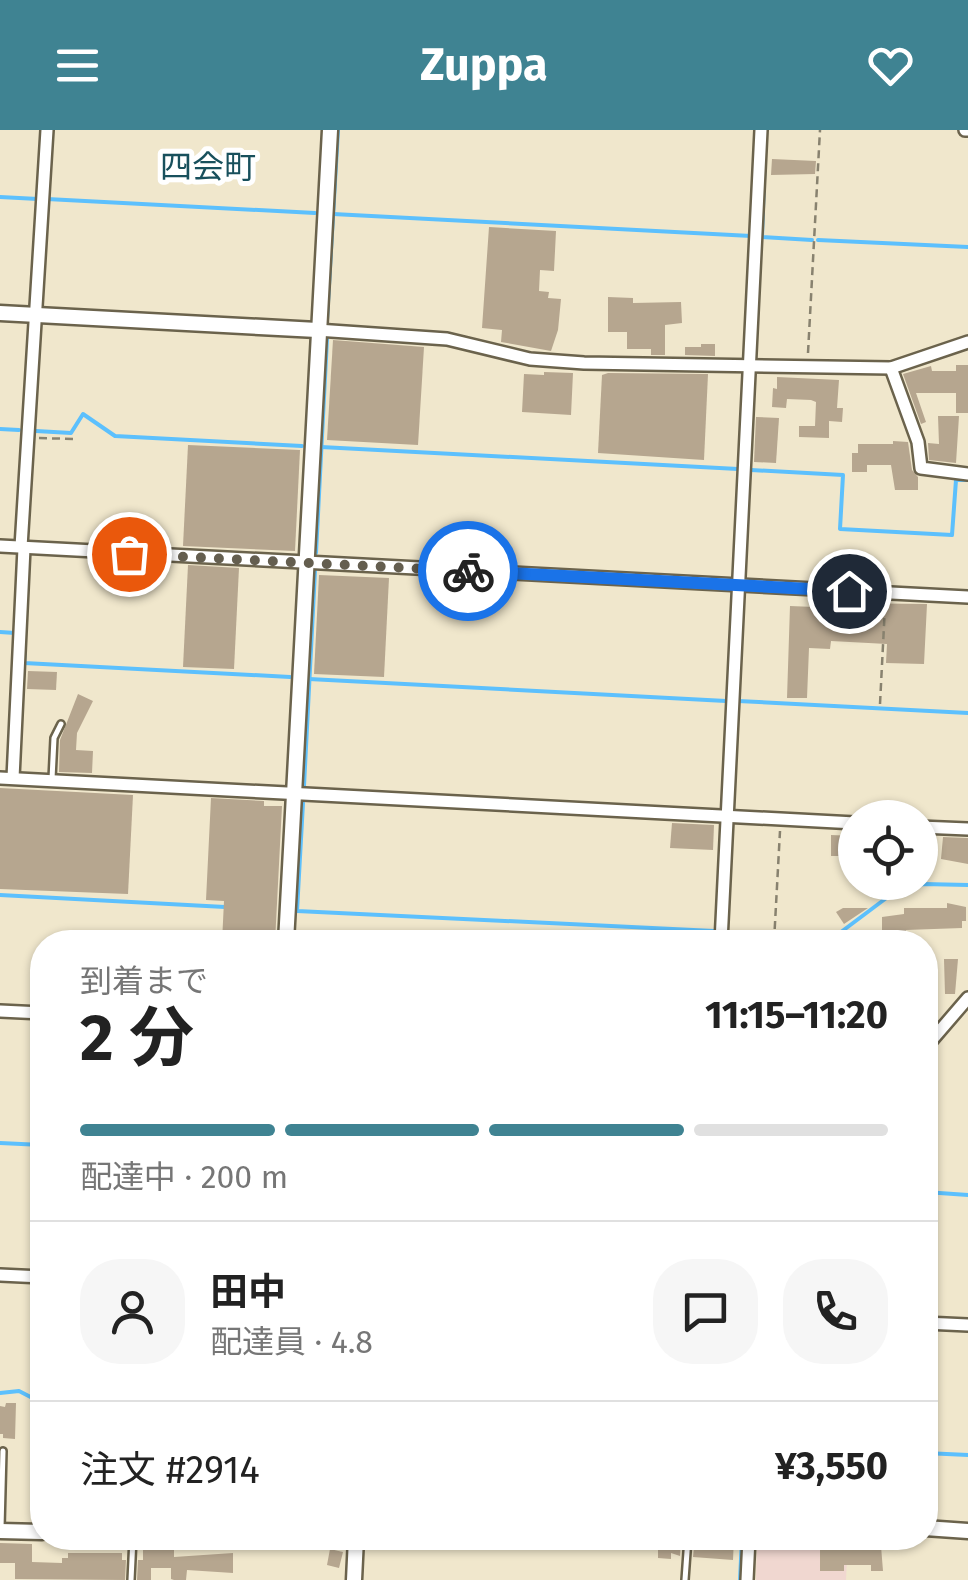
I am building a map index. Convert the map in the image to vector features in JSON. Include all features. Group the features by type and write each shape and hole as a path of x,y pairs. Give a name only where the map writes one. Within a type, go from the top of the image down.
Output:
{"street":[{"path":"46,130 33,314 15,714 6,778 838,822"},
{"path":"287,930 330,130"},
{"path":"721,930 761,130"},
{"path":"0,313 447,339 558,362 891,368 968,342"},
{"path":"891,368 918,442 921,468 968,474"},
{"path":"0,546 968,598"},
{"path":"0,712 15,714"},
{"path":"938,828 968,830"},
{"path":"938,1033 968,998"},
{"path":"0,1011 30,1012"},
{"path":"0,1275 30,1276"},
{"path":"938,1324 968,1325"},
{"path":"938,1529 968,1531"},
{"path":"1,1531 30,1532"},
{"path":"354,1580 355,1550"},
{"path":"747,1580 749,1550"}],"lane":[{"path":"52,780 54,738 61,724"},
{"path":"1,1531 3,1451"},
{"path":"130,1580 132,1550"},
{"path":"685,1580 687,1550"}],"path":[{"path":"808,366 820,130"},
{"path":"27,437 73,439"},
{"path":"880,704 885,593"},
{"path":"775,930 781,819"}],"shaded area":[{"path":"757,1550 847,1550 846,1580 756,1580"}],"building":[{"path":"772,159 816,161 815,174 771,175"},
{"path":"489,227 556,231 554,271 540,270 539,291 549,292 548,298 561,299 551,351 501,342 502,330 482,328"},
{"path":"608,297 633,298 633,303 681,302 682,323 665,325 665,355 651,355 651,349 627,349 627,332 608,332"},
{"path":"333,340 424,347 418,445 327,440"},
{"path":"715,344 715,356 685,355 685,347"},
{"path":"956,365 968,365 968,413 956,413 956,393 916,393 926,422 921,424 903,374 931,366 932,371 956,371"},
{"path":"573,373 571,415 522,412 524,374"},
{"path":"708,374 704,460 598,453 602,375"},
{"path":"777,377 839,380 837,408 843,408 842,422 829,421 829,438 799,437 799,426 815,426 816,402 787,399 786,408 772,407"},
{"path":"938,416 959,416 956,463 929,460 928,443 939,444"},
{"path":"756,417 779,418 776,463 754,462"},
{"path":"908,442 918,490 895,490 891,465 867,465 867,472 852,472 852,453 858,453 858,444"},
{"path":"188,445 300,450 295,551 183,546"},
{"path":"188,565 239,568 234,669 183,667"},
{"path":"319,575 389,578 384,677 314,674"},
{"path":"839,603 927,604 924,664 886,663 887,644 831,641 830,649 809,648 807,698 787,698 790,606 839,608"},
{"path":"28,671 57,672 56,690 27,689"},
{"path":"78,694 93,701 77,733 76,750 93,751 92,773 59,772 60,740"},
{"path":"0,788 133,795 128,894 0,889"},
{"path":"211,798 282,806 276,930 223,930 224,901 206,900"},
{"path":"672,823 714,825 713,850 670,848"},
{"path":"831,835 838,835 838,856 831,856"},
{"path":"943,837 968,838 968,864 941,859"},
{"path":"947,903 966,907 962,928 882,930 882,917 904,914 904,908 947,908"},
{"path":"843,908 868,908 844,924 836,912"},
{"path":"944,959 958,959 955,994 945,994"},
{"path":"6,1403 16,1403 15,1439 0,1434 0,1406 5,1407"},
{"path":"0,1543 30,1544 32,1562 62,1563 68,1553 122,1553 122,1560 126,1560 125,1580 15,1579 15,1563 0,1563"},
{"path":"143,1550 174,1550 174,1557 233,1553 233,1573 187,1570 186,1580 174,1580 171,1568 151,1568 151,1580 137,1580 138,1560 143,1560"},
{"path":"330,1550 343,1552 339,1568 327,1565"},
{"path":"658,1550 680,1550 680,1556 671,1553 671,1559 658,1558"},
{"path":"694,1550 733,1550 733,1560 693,1557"},
{"path":"820,1550 881,1550 883,1571 871,1571 871,1565 844,1565 844,1571 820,1571"}],"waterway":[{"path":"327,320 338,130"},
{"path":"765,152 762,237 812,240"},
{"path":"0,197 38,199"},
{"path":"47,199 315,213"},
{"path":"333,214 751,236"},
{"path":"818,240 968,247"},
{"path":"316,553 327,339"},
{"path":"36,431 71,433 83,414 115,436 302,446"},
{"path":"0,429 19,430"},
{"path":"321,447 738,469"},
{"path":"751,470 843,475 840,529 952,535 956,480 968,480"},
{"path":"304,786 315,571"},
{"path":"0,632 15,633"},
{"path":"25,648 24,663 290,677"},
{"path":"309,679 726,701"},
{"path":"738,701 968,713"},
{"path":"303,803 297,911 693,930"},
{"path":"844,930 893,893 923,884 968,885"},
{"path":"0,895 225,907"},
{"path":"0,1143 30,1144"},
{"path":"938,1193 968,1195"},
{"path":"0,1393 19,1391 30,1397"},
{"path":"938,1454 968,1455"},
{"path":"740,1580 741,1550"}],"way so far":[{"path":"129,554 468,571"}],"district":[{"name":"四会町","path":"208,167"}],"route":[{"path":"468,571 849,591"}]}
